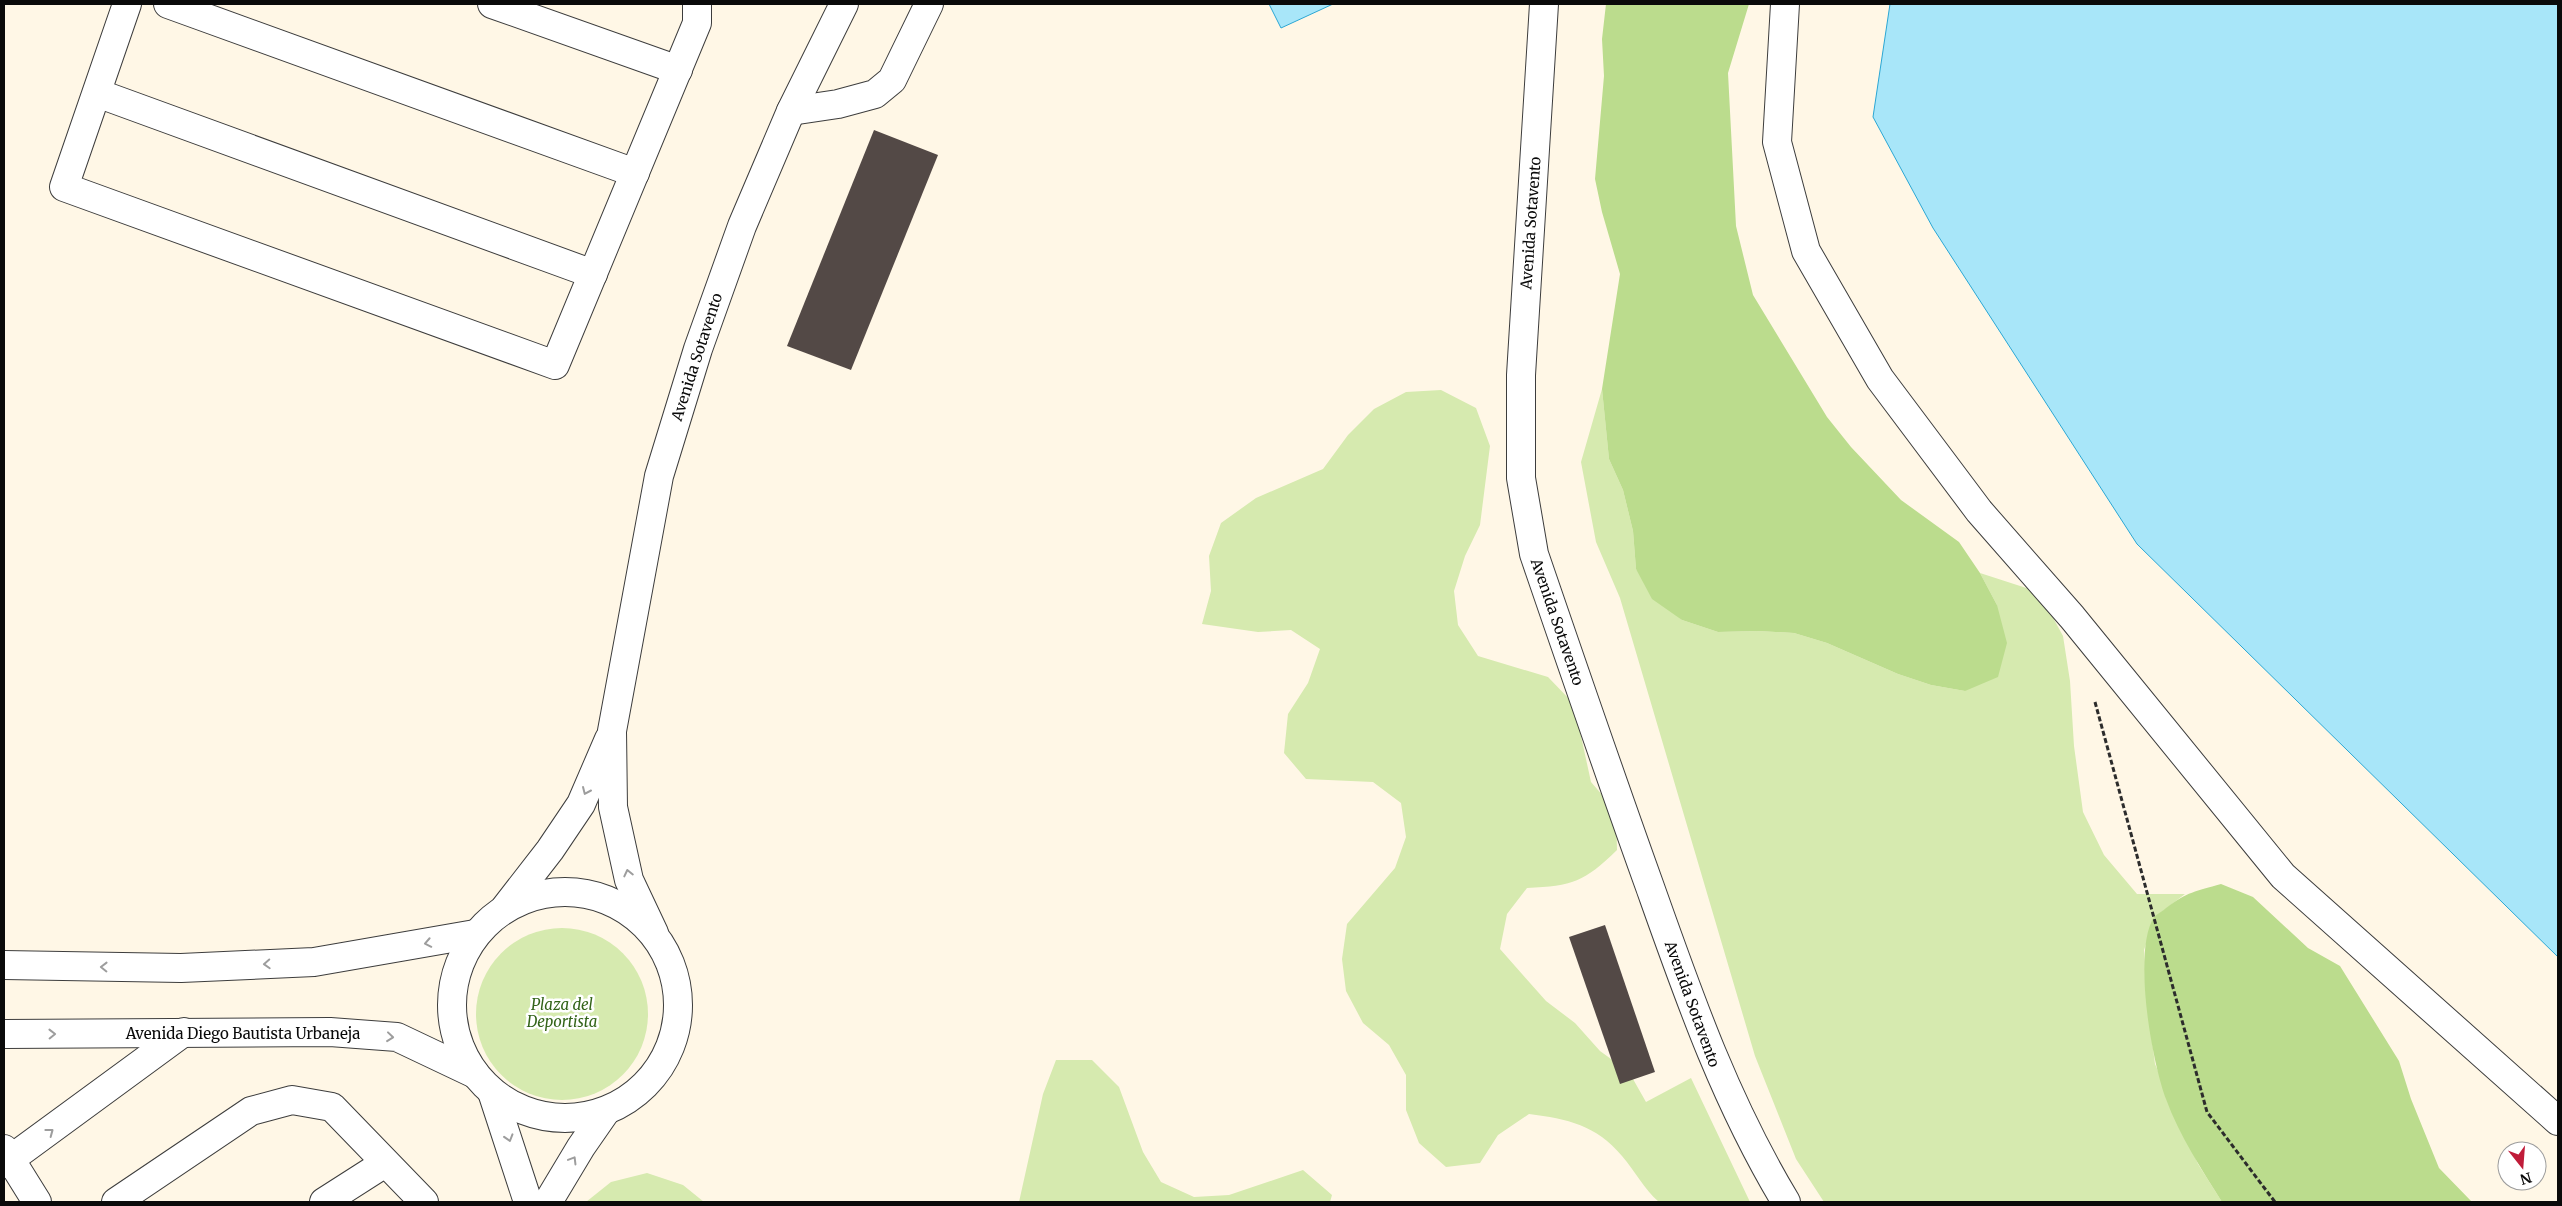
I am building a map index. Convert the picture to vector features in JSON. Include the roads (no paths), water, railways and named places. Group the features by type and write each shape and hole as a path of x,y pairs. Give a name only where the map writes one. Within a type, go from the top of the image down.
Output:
{"street":[{"path":"128,4 64,187 555,365 697,23 698,4"},
{"path":"168,4 635,173"},
{"path":"492,4 678,70"},
{"path":"791,111 838,104 875,94 892,80 929,4"},
{"name":"Avenida Sotavento","path":"1544,4 1521,375 1521,478 1534,554 1674,955 1719,1077 1756,1154 1786,1202"},
{"path":"1785,4 1777,142 1806,251 1880,379 1979,512 2072,617 2283,876 2558,1121"},
{"name":"Avenida Sotavento","path":"606,1111 643,1088 668,1054 679,1012 674,970 629,880 613,807 612,731 659,476 701,340 742,226 791,111 842,5"},
{"path":"97,93 593,274"},
{"name":"Avenida Sotavento","path":"505,908 550,850 581,804 612,731"},
{"path":"528,1202 483,1083 457,1042 451,1005 457,967 476,934 505,908 543,894 584,892 623,906 654,933"},
{"path":"4,965 181,968 314,962 476,934"},
{"path":"36,1202 6,1158 184,1032"},
{"name":"Avenida Diego Bautista Urbaneja","path":"4,1034 330,1032 397,1037 483,1083 527,1112 567,1118 606,1111"},
{"path":"116,1202 251,1111 292,1100 332,1107 424,1202"},
{"path":"548,1202 581,1147 606,1111"},
{"path":"324,1202 385,1162"}],"water":[{"path":"1269,4 1333,4 1281,28"},
{"path":"1890,4 2558,4 2558,957 2137,544 1933,228 1873,117"}],"park label":[{"name":"Plaza del Deportista","path":"562,1014"}]}
